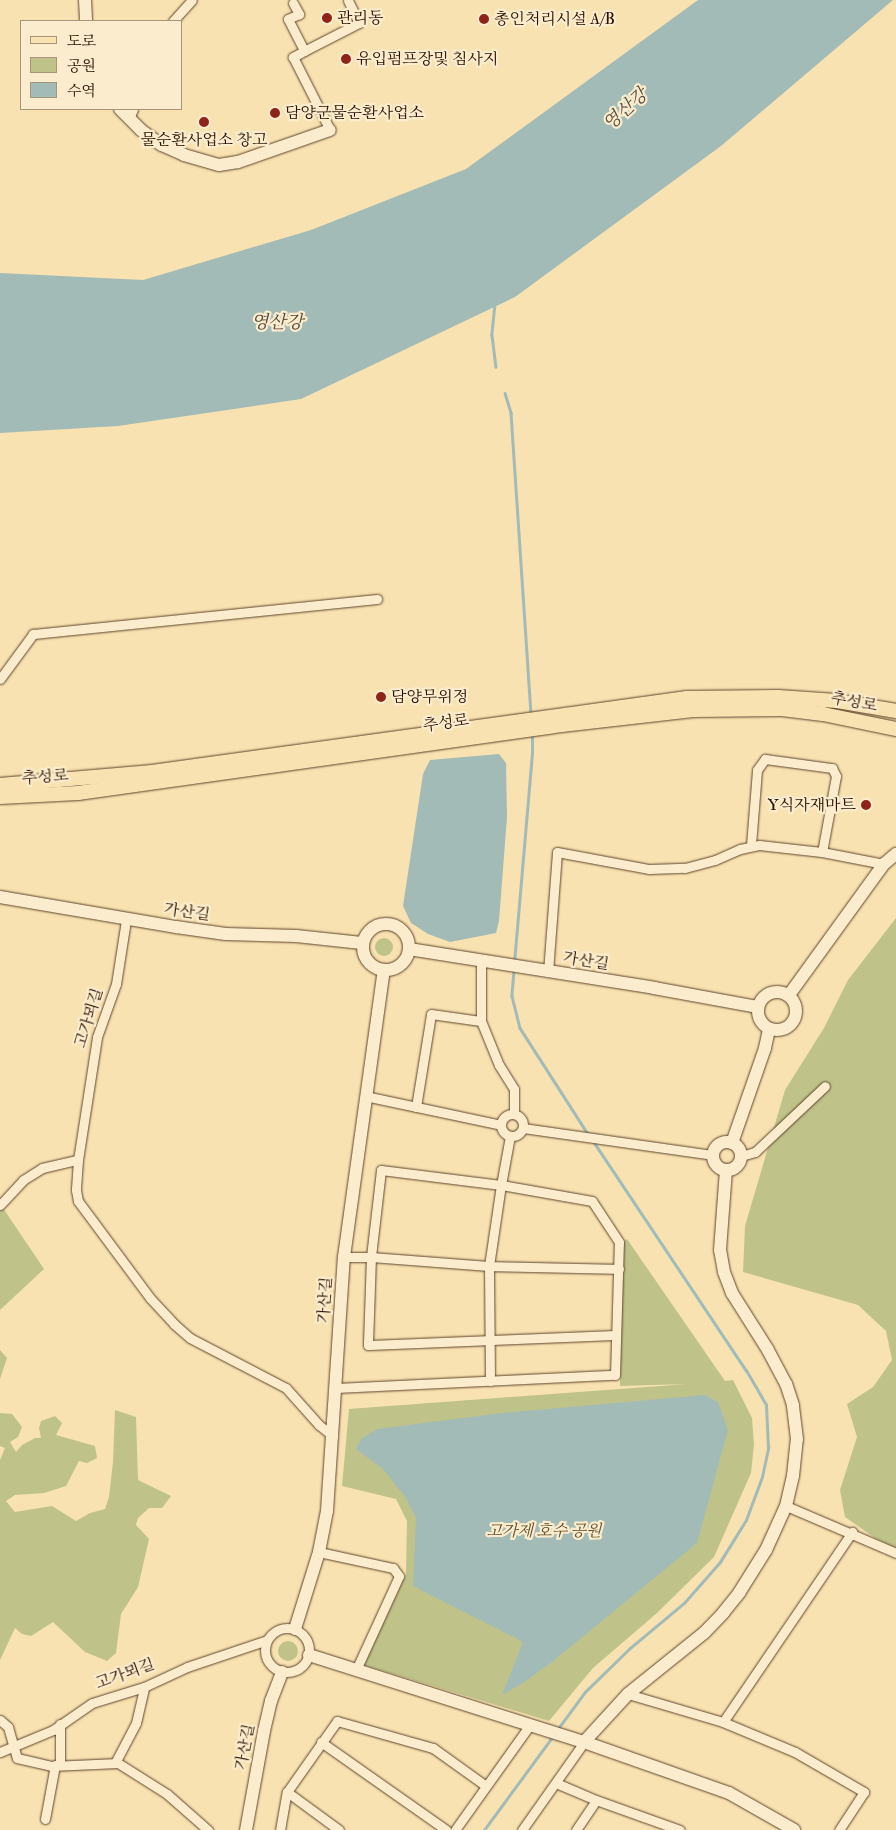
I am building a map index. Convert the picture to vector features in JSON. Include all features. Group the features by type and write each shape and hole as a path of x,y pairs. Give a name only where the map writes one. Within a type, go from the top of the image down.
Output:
{"main road":[{"name":"추성로","path":"0,785 152,772 553,721 687,698 778,697 837,701 896,711"},
{"name":"추성로","path":"553,721 693,710 773,708 823,714 896,729"},
{"name":"추성로","path":"0,797 78,793 513,726"}],"street":[{"path":"85,0 86,20"},
{"path":"174,20 192,0"},
{"path":"131,114 162,145 219,165 238,162 330,130 293,56 359,23 348,0"},
{"path":"293,3 299,14 288,20 304,51"},
{"path":"0,679 33,634 377,599"},
{"path":"752,845 758,770 765,759 832,768 836,776 822,852"},
{"path":"548,972 557,852 658,869 692,866 715,860 752,845 785,846 884,864"},
{"path":"789,995 884,864 896,854"},
{"path":"0,897 126,920"},
{"name":"가산길","path":"126,920 226,934 296,936 362,943"},
{"name":"고가뫼길","path":"126,920 116,984 97,1037 78,1160 76,1190 78,1201 150,1298 174,1324 190,1338 286,1388 318,1426 333,1436"},
{"path":"388,923 401,930 408,942 409,949 404,962 391,970 384,970 370,964 362,951 362,943 369,930 375,926 388,923"},
{"name":"가산길","path":"409,949 654,988 758,1007"},
{"path":"481,960 481,1021 499,1065 514,1089 514,1114"},
{"name":"가산길","path":"295,1629 319,1552 329,1493 344,1256 384,970"},
{"path":"776,992 789,995 796,1006 796,1018 782,1030 770,1029 760,1020 758,1007 760,1001 770,993 776,992"},
{"path":"416,1107 431,1014 481,1021"},
{"path":"732,1143 770,1029"},
{"path":"741,1156 755,1152 825,1086"},
{"path":"365,1096 501,1125"},
{"path":"514,1114 520,1118 523,1128 519,1134 510,1136 503,1132 501,1125 506,1116 514,1114"},
{"path":"523,1128 608,1138 712,1154"},
{"path":"490,1381 489,1266 510,1136"},
{"path":"732,1143 738,1148 741,1156 735,1168 726,1171 714,1164 712,1154 719,1144 732,1143"},
{"path":"0,1204 23,1180 42,1168 78,1160"},
{"path":"335,1388 616,1375 619,1242 592,1201 501,1185 382,1170 371,1257 368,1344 616,1335"},
{"path":"522,1830 556,1783 579,1740 628,1694 704,1632 723,1613 739,1593 766,1550 786,1506 793,1476 797,1439 794,1405 768,1350 732,1293 724,1272 720,1250 726,1171"},
{"path":"344,1256 489,1266 619,1269"},
{"path":"786,1506 852,1532 896,1553"},
{"path":"723,1722 852,1532"},
{"path":"319,1552 393,1568 398,1576 356,1670"},
{"path":"282,1628 295,1629 301,1632 308,1643 309,1655 306,1662 296,1671 282,1672 267,1660 265,1653 268,1640 276,1630 282,1628"},
{"name":"고가뫼길","path":"0,1752 53,1730 92,1703 144,1687 187,1667 268,1640"},
{"path":"309,1655 579,1740 729,1793 794,1830"},
{"name":"가산길","path":"246,1830 271,1701 282,1672"},
{"path":"116,1763 136,1723 144,1687"},
{"path":"628,1694 723,1722 795,1752 864,1792 839,1830"},
{"path":"0,1720 8,1727 17,1758 57,1765 116,1763 127,1767 167,1794 208,1830"},
{"path":"280,1830 286,1792 337,1720 433,1748 486,1786"},
{"path":"45,1819 57,1765 60,1724"},
{"path":"455,1830 486,1786 534,1727"},
{"path":"321,1742 446,1830"},
{"path":"556,1783 596,1800 680,1830"},
{"path":"286,1792 339,1830"},
{"path":"576,1830 596,1800"}],"green space":[{"path":"896,918 896,1548 875,1538 845,1517 840,1490 857,1437 847,1404 873,1387 892,1360 886,1331 858,1305 743,1272 745,1226 785,1090 824,1028 848,980"},
{"path":"384,938 390,941 393,947 390,953 384,956 378,953 375,947 378,941"},
{"path":"3,1208 44,1269 0,1310 0,1211"},
{"name":"고가제 호수 공원","path":"627,1239 725,1381 733,1380 752,1418 754,1445 751,1473 714,1557 657,1613 593,1668 549,1721 364,1665 406,1574 407,1521 396,1499 342,1486 349,1409 687,1384 620,1386 623,1242"},
{"path":"0,1350 7,1358 0,1379"},
{"path":"115,1410 136,1417 138,1480 171,1496 162,1508 149,1508 138,1518 136,1525 149,1539 138,1587 121,1614 116,1653 107,1661 85,1652 53,1622 31,1636 22,1634 15,1628 0,1660 0,1460 5,1448 0,1446 0,1413 12,1414 22,1427 18,1437 10,1442 16,1452 22,1445 35,1438 41,1438 39,1428 41,1421 55,1416 62,1423 56,1435 95,1446 97,1458 87,1463 79,1461 66,1486 44,1493 15,1495 6,1501 15,1512 52,1506 76,1521 90,1513 105,1509 109,1497 113,1462"},
{"path":"288,1641 295,1644 298,1651 295,1658 288,1661 281,1658 278,1651 281,1644"}],"water":[{"name":"영산강","path":"698,0 893,0 721,146 515,297 301,399 118,426 0,433 0,273 143,280 311,230 466,169"},
{"path":"499,754 506,763 507,817 499,921 496,933 450,942 428,934 411,923 403,906 423,774 430,760"},
{"name":"고가제 호수 공원","path":"705,1395 718,1402 728,1430 697,1543 552,1662 523,1683 502,1695 523,1642 413,1586 416,1518 406,1498 383,1469 356,1449 361,1439 377,1429 502,1413"}],"waterway":[{"path":"495,304 492,335 496,367"},
{"path":"505,393 511,413 531,716"},
{"path":"514,963 532,755 532,734"},
{"path":"514,971 512,996 520,1028 588,1134"},
{"path":"557,1730 585,1692 629,1649 684,1603 720,1562 746,1520 762,1477 768,1448 766,1405 746,1371 592,1140"},
{"path":"484,1830 553,1736"}],"place":[{"name":"관리동","path":"327,18"},
{"name":"총인처리시설 A/B","path":"484,19"},
{"name":"유입펌프장및 침사지","path":"346,59"},
{"name":"담양군물순환사업소","path":"275,113"},
{"name":"물순환사업소 창고","path":"204,122"},
{"name":"담양무위정","path":"381,697"},
{"name":"Y식자재마트","path":"866,805"}]}
